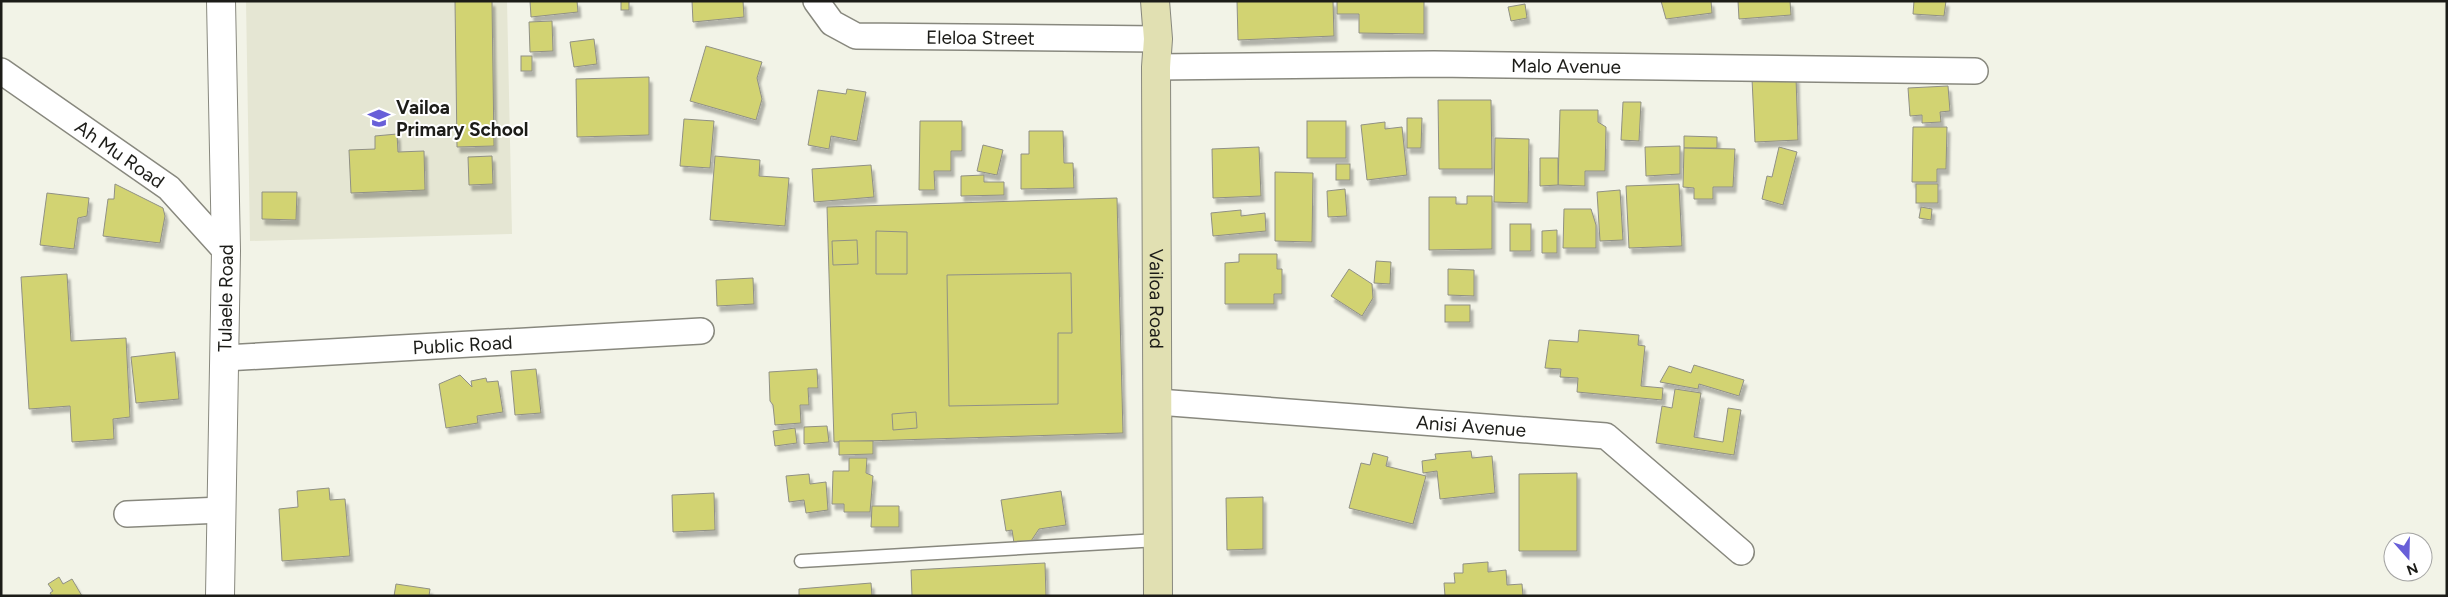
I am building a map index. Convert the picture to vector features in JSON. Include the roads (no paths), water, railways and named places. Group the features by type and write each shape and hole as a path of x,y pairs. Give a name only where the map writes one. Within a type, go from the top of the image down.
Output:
{"main road":[{"name":"Vailoa Road","path":"1156,1 1158,38 1156,67 1158,596"}],"street":[{"name":"Tulaele Road","path":"220,596 226,251 221,1"},
{"name":"Eleloa Street","path":"816,1 832,23 856,36 1158,38"},
{"name":"Malo Avenue","path":"1156,67 1434,64 1975,70"},
{"name":"Ah Mu Road","path":"1,71 169,188 226,251"},
{"name":"Public Road","path":"225,358 701,331"},
{"name":"Anisi Avenue","path":"1158,402 1606,436 1741,552"},
{"path":"127,514 222,510"}],"lane":[{"path":"801,562 1158,540"}],"place":[{"name":"Vailoa Primary School","path":"379,118"}]}
